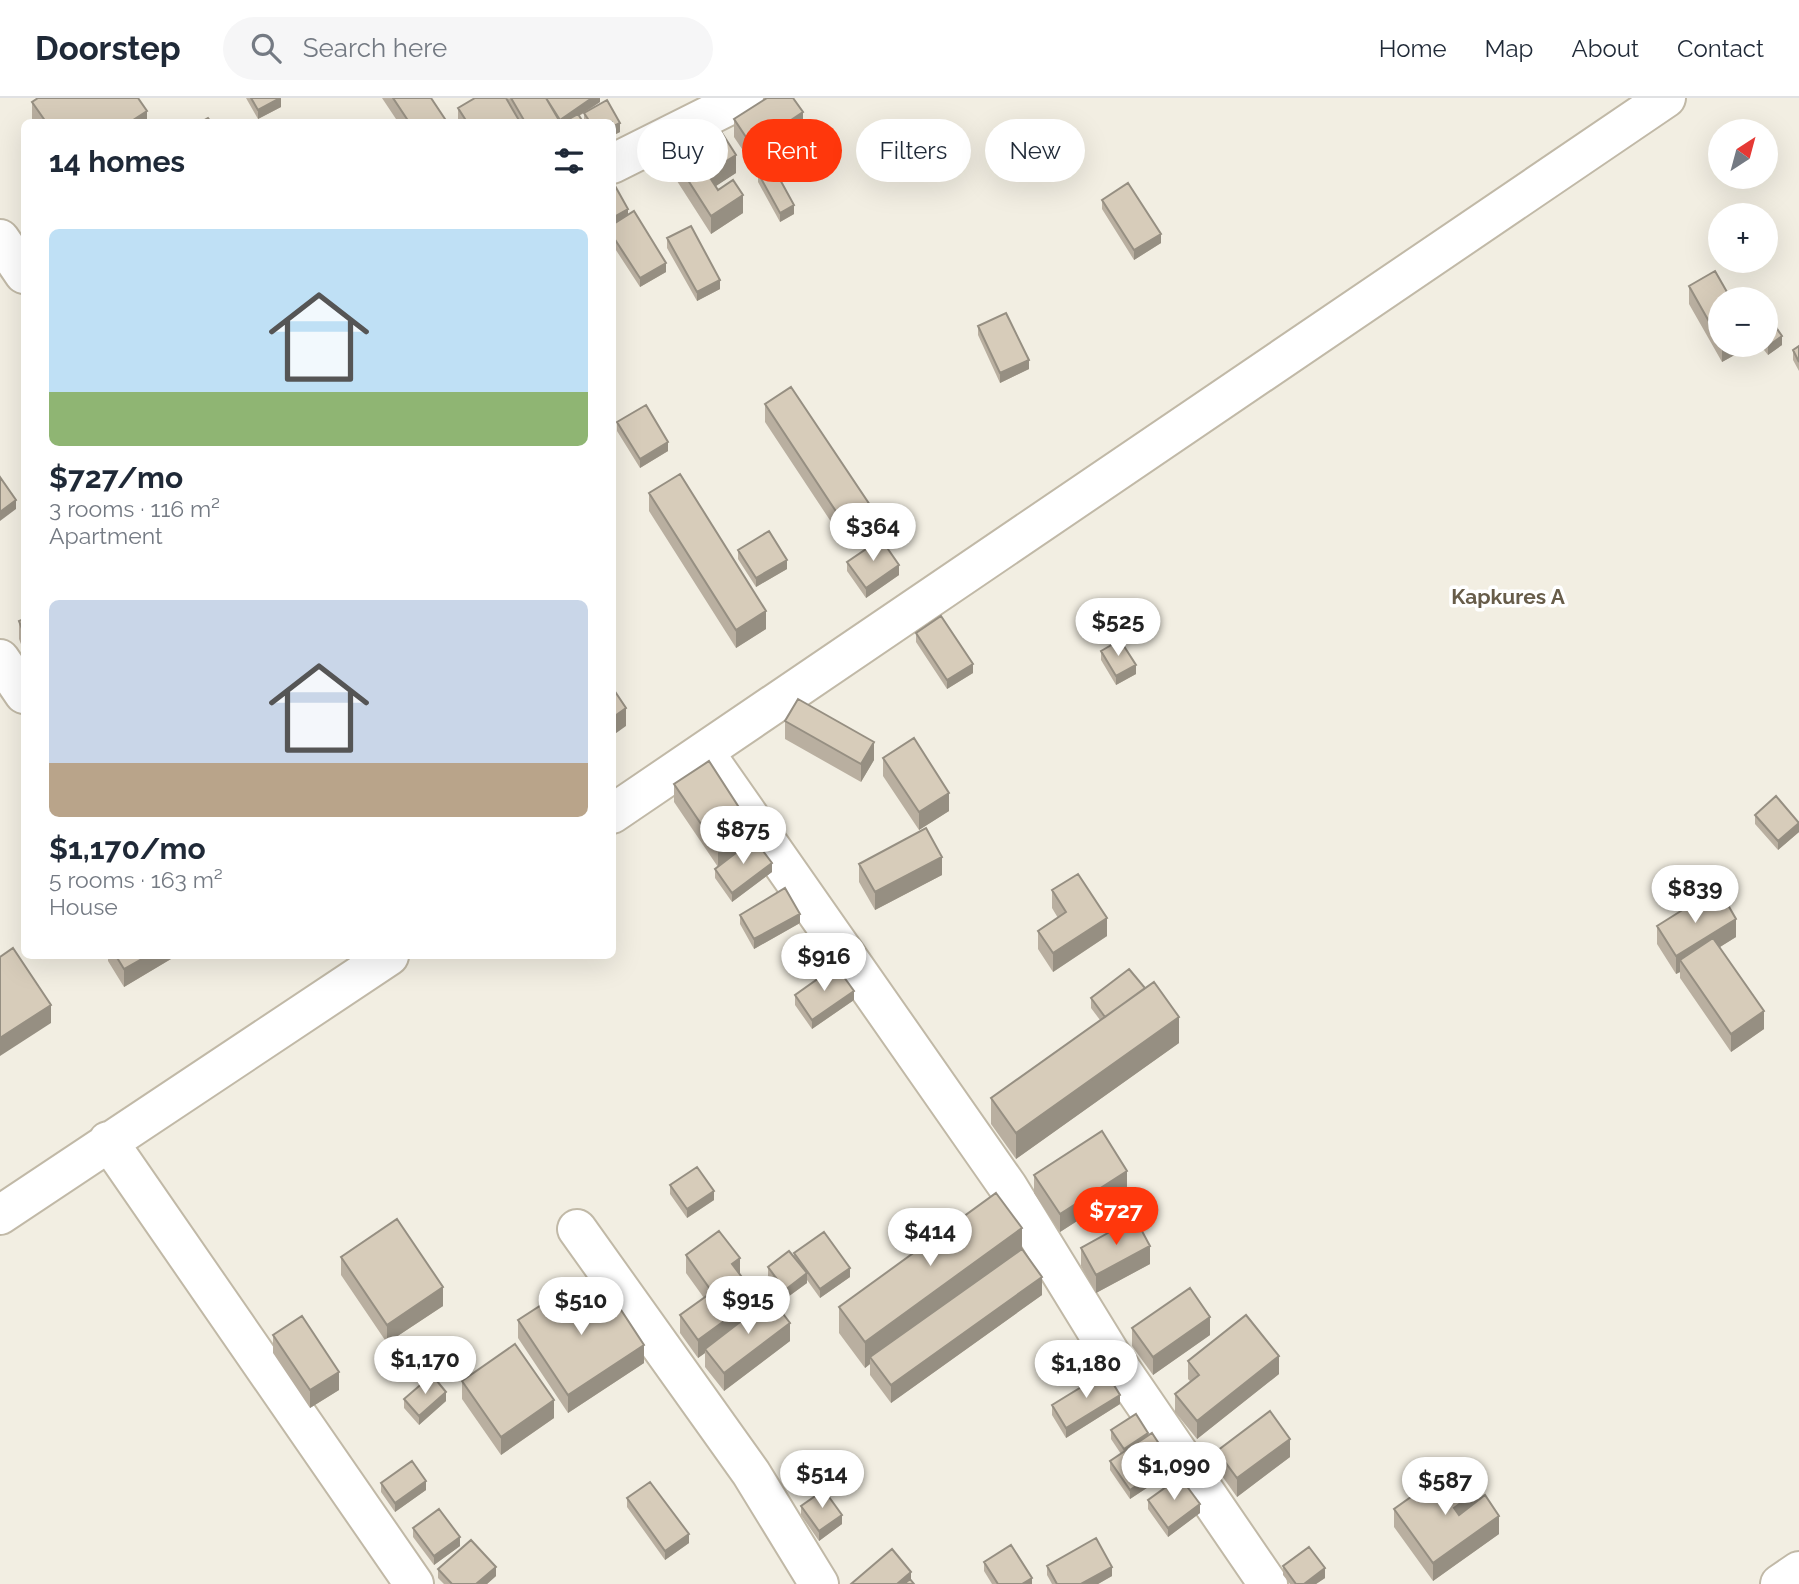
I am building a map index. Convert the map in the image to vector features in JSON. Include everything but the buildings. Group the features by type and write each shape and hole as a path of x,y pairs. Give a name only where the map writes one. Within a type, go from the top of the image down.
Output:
{"street":[{"path":"616,162 744,98"},
{"path":"616,811 1666,98"},
{"path":"0,239 21,270"},
{"path":"0,659 21,690"},
{"path":"705,753 1009,1187 1110,1353 1268,1584"},
{"path":"0,1215 384,959"},
{"path":"108,1141 414,1584"},
{"path":"577,1229 751,1473 819,1584"},
{"path":"1780,1584 1799,1571"}],"district":[{"name":"Kapkures A","path":"1508,597"}]}
